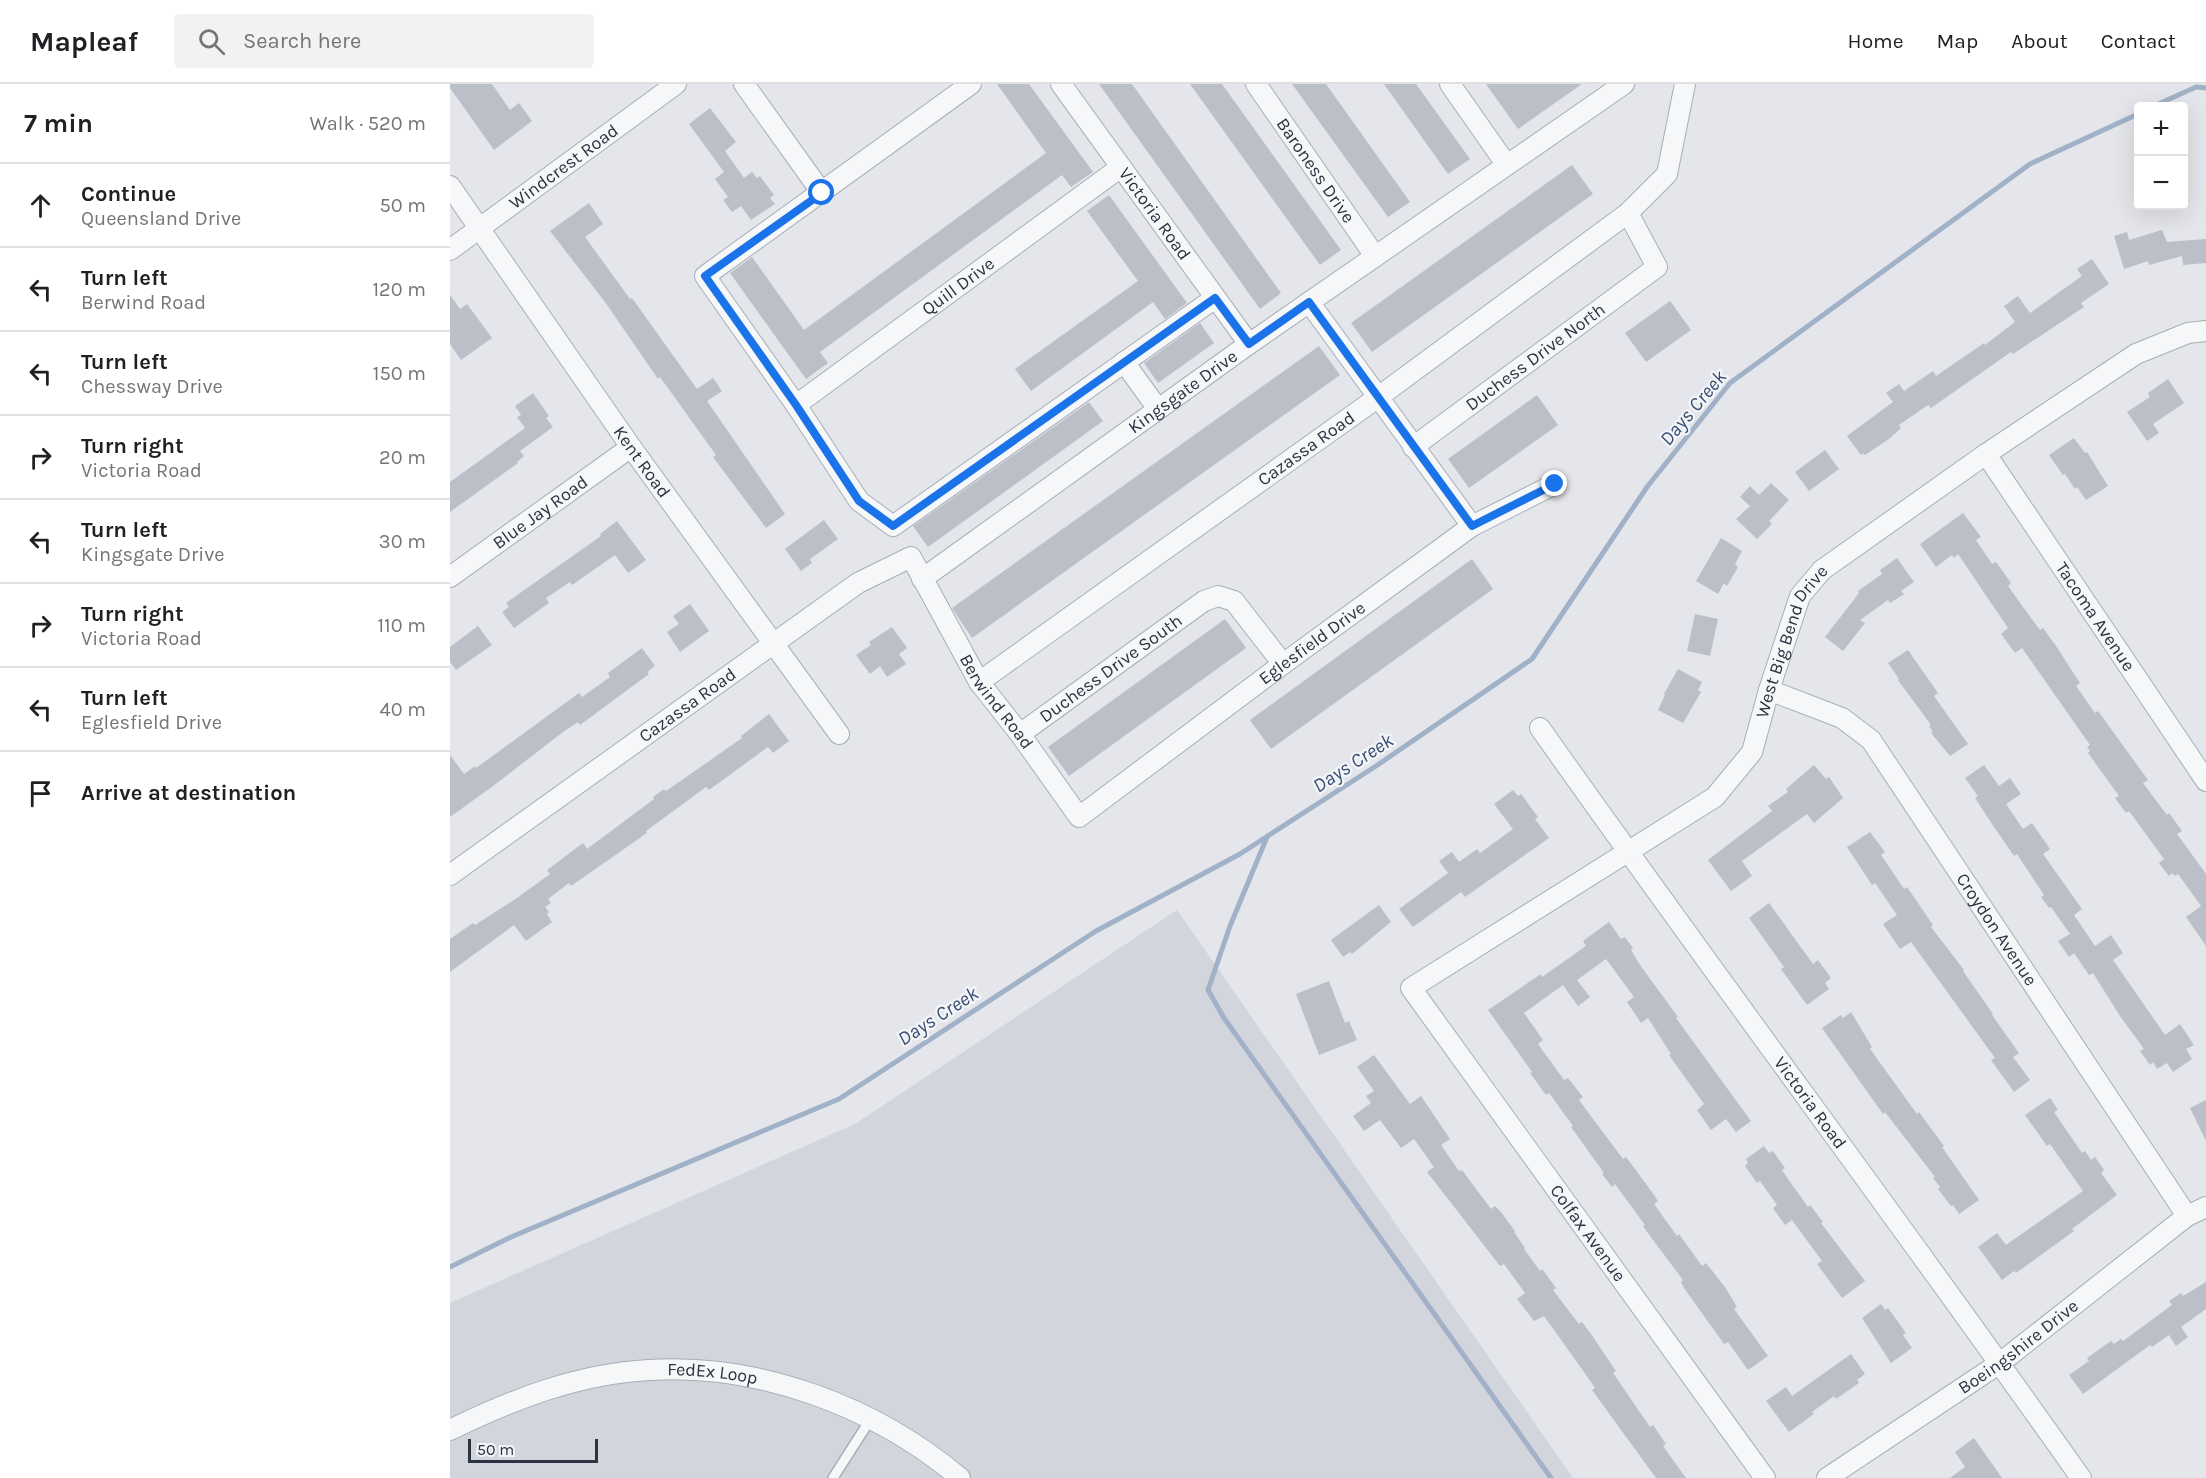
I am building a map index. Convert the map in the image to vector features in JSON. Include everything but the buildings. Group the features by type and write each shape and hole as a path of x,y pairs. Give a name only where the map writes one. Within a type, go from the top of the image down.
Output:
{"street":[{"name":"Windcrest Road","path":"450,250 676,84"},
{"path":"744,84 822,193"},
{"path":"971,84 705,276 796,405 859,501 893,526 1215,298"},
{"name":"Victoria Road","path":"1061,84 1249,344"},
{"name":"Baroness Drive","path":"1256,84 1375,256"},
{"path":"1450,84 1506,164"},
{"name":"Kingsgate Drive","path":"922,579 1249,344 1624,84"},
{"name":"Cazassa Road","path":"979,682 1377,398 1628,213 1667,174 1685,84"},
{"name":"Quill Drive","path":"796,405 1121,167"},
{"name":"Kent Road","path":"450,186 631,447 839,734"},
{"name":"Duchess Drive North","path":"1413,447 1657,267 1628,213"},
{"path":"1309,302 1472,526"},
{"name":"West Big Bend Drive","path":"1411,988 1715,797 1752,752 1769,690 1800,596 1822,570 1986,454 2136,354 2188,333 2206,331"},
{"path":"1124,362 1158,409"},
{"name":"Blue Jay Road","path":"450,577 631,447"},
{"name":"Tacoma Avenue","path":"1986,454 2206,781"},
{"name":"Eglesfield Drive","path":"1079,817 1472,526 1555,484"},
{"name":"Cazassa Road","path":"450,875 858,584 911,557 922,579"},
{"name":"Berwind Road","path":"922,579 979,682 1020,734 1079,817"},
{"name":"Duchess Drive South","path":"1020,734 1204,601 1218,596 1234,601 1283,664"},
{"name":"Croydon Avenue","path":"1769,690 1842,718 1871,740 2187,1216"},
{"name":"Victoria Road","path":"1540,728 2081,1478"},
{"name":"Colfax Avenue","path":"1411,988 1765,1478"},
{"name":"Boeingshire Drive","path":"1827,1478 2000,1363 2187,1216 2206,1207"},
{"name":"FedEx Loop","path":"450,1430 502,1405 557,1387 607,1375 677,1369 744,1376 779,1384 841,1405 927,1452 960,1478"}],"lane":[{"path":"833,1478 870,1420"}],"shaded area":[{"path":"1177,910 1573,1478 450,1478 450,1303 855,1124"}],"waterway":[{"name":"Days Creek","path":"2163,102 2196,87 2206,88"},
{"name":"Days Creek","path":"450,1267 511,1237 839,1099 1096,931 1240,854 1376,766 1532,659 1647,487 1730,383 2030,164 2134,116"},
{"path":"1267,837 1230,926 1208,990 1224,1018 1551,1478"}],"route":[{"path":"822,193 705,276 796,405 859,501 893,526 1215,298 1249,344 1309,302 1472,526 1555,484"}]}
